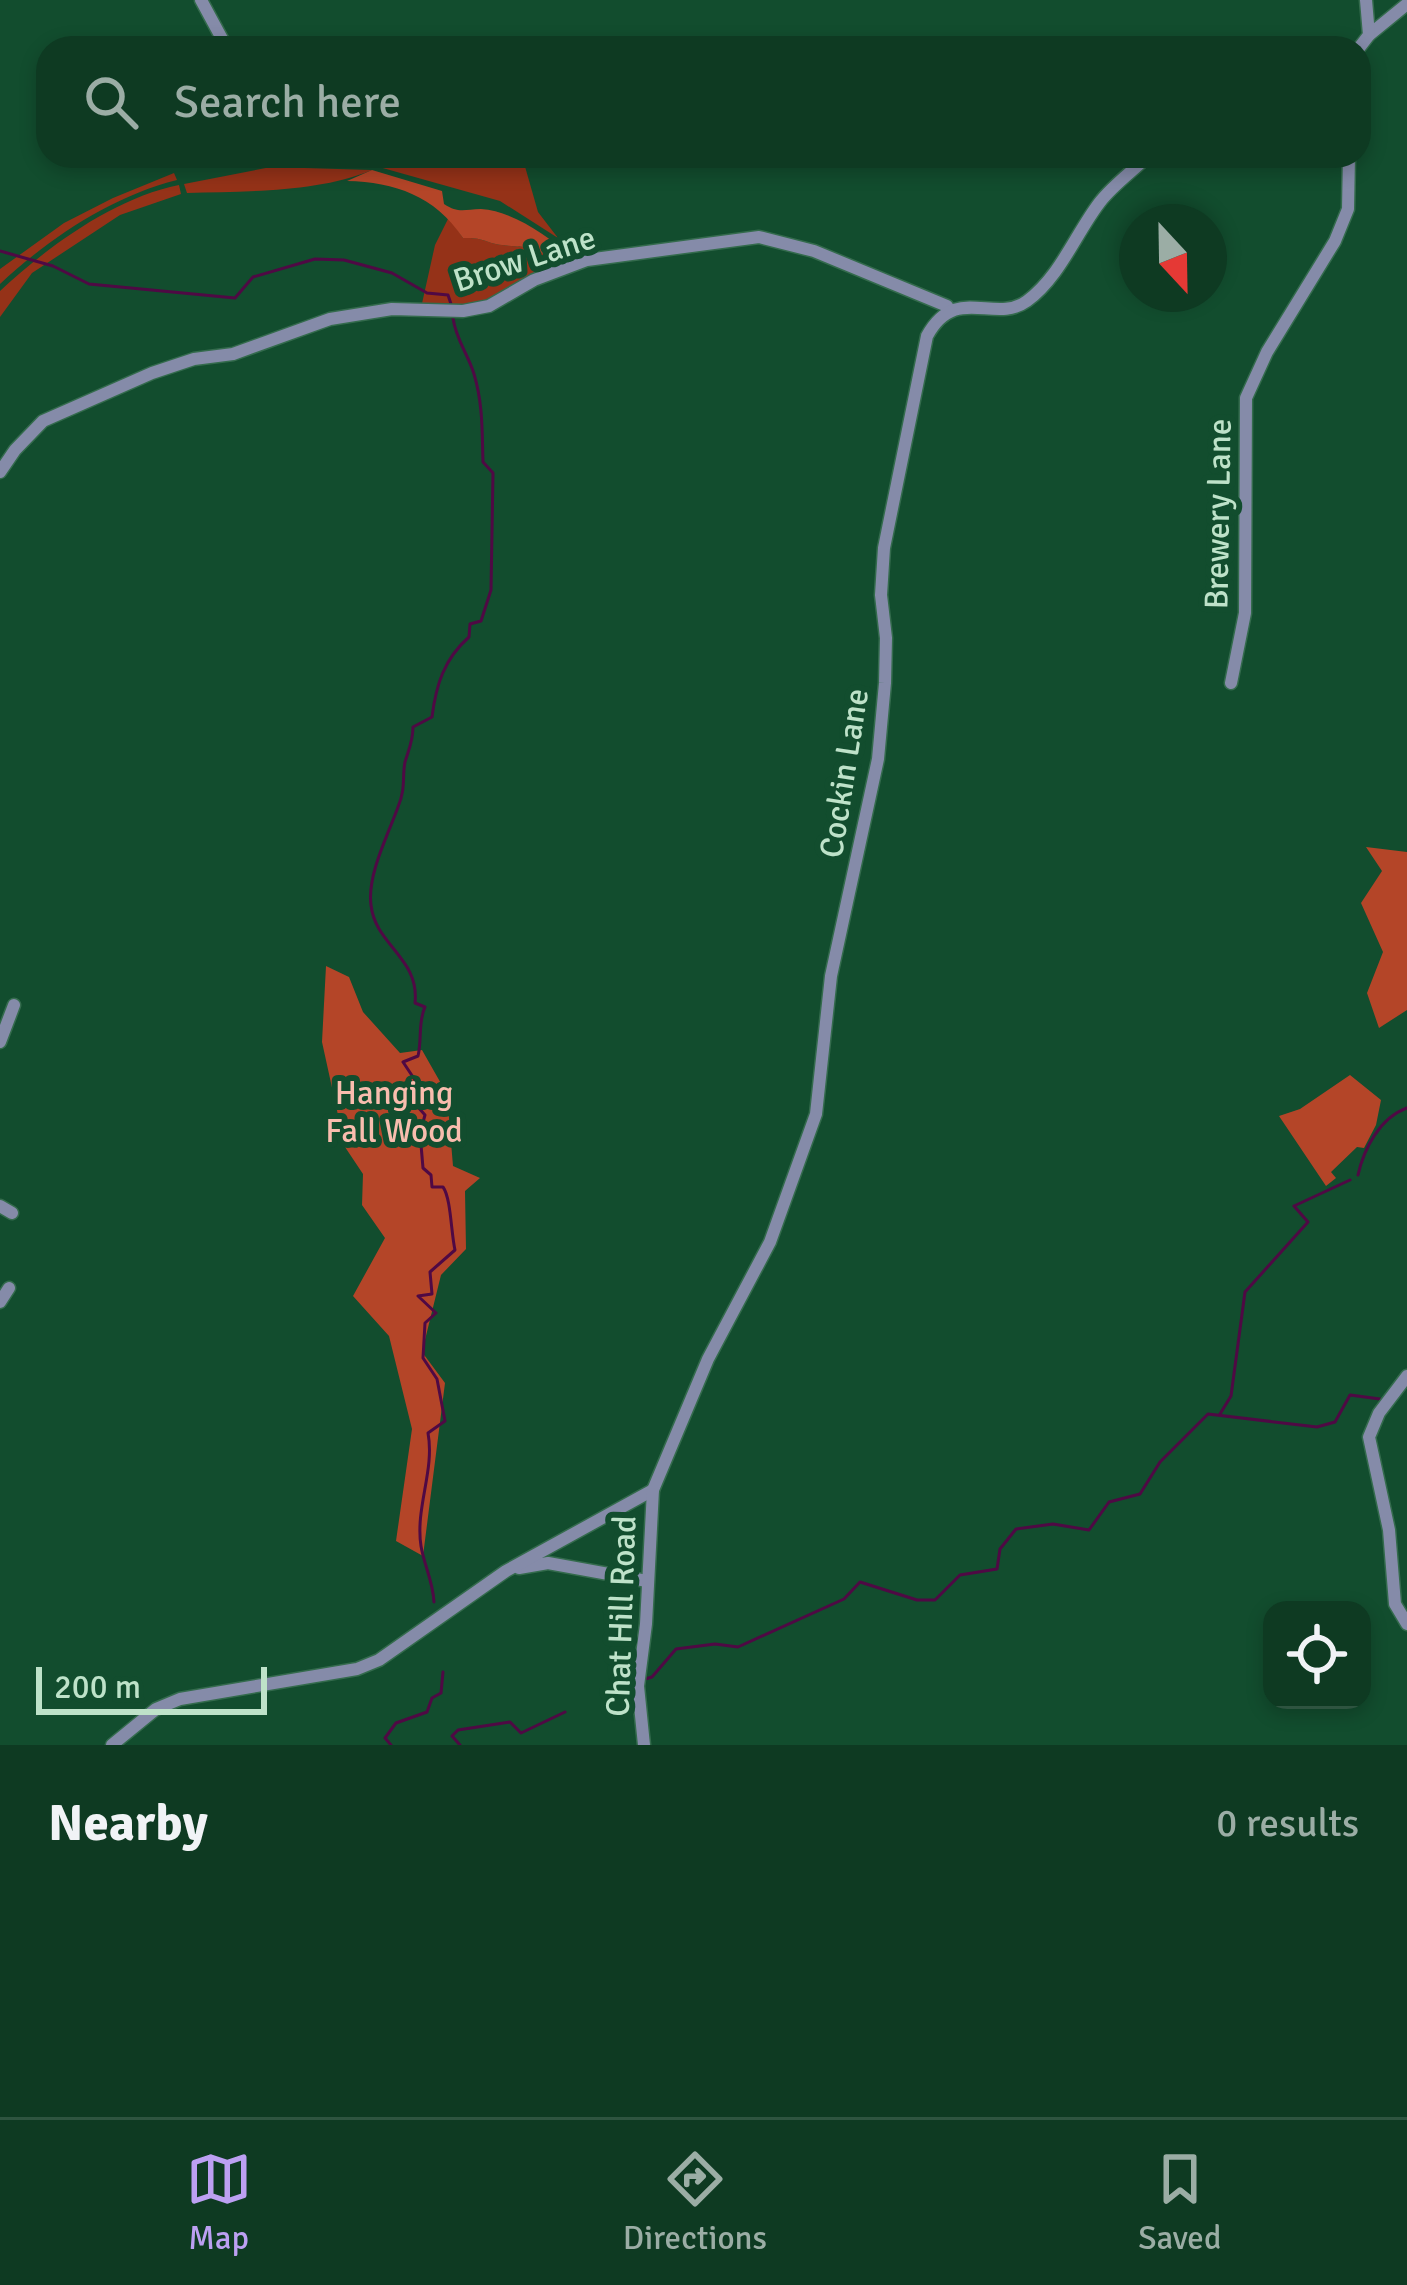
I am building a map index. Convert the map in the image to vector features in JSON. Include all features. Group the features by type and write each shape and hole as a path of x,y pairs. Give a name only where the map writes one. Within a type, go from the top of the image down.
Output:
{"street":[{"path":"201,0 220,36"},
{"path":"1362,36 1366,0"},
{"path":"1370,36 1407,4"},
{"path":"950,311 967,305 1007,308 1023,304 1055,270 1102,198 1135,168"},
{"name":"Brewery Lane","path":"1231,682 1245,613 1246,398 1267,352 1335,241 1348,209 1349,168"},
{"name":"Brow Lane","path":"0,472 43,421 152,373 194,359 233,354 330,319 392,310 463,311 489,305 534,280 587,260 759,237 814,251 950,311"},
{"name":"Cockin Lane","path":"653,1490 708,1359 770,1242 816,1114 831,976 878,759 885,683 884,548 927,336 950,311"},
{"path":"0,1042 14,1006"},
{"path":"0,1302 9,1288"},
{"path":"1407,1376 1369,1437 1389,1530 1396,1604 1407,1624"},
{"path":"112,1745 156,1709 180,1699 357,1669 379,1660 506,1570 536,1560 653,1490"},
{"name":"Chat Hill Road","path":"644,1745 638,1686 653,1490"},
{"path":"536,1560 647,1581"}],"shaded area":[{"path":"266,168 372,170 328,183 281,189 187,193 184,184"},
{"path":"383,168 525,168 538,212 558,238 500,201"},
{"path":"174,173 177,180 82,221 0,284 0,269 64,223"},
{"path":"179,185 181,194 120,215 32,273 0,317 0,291 60,242 130,201"},
{"path":"449,217 463,238 531,248 555,266 484,304 421,308 435,245"}],"green space":[{"path":"372,170 442,191 444,204 454,209 494,211 519,220 576,260 555,266 531,248 463,238 440,212 412,194 381,184 347,181"},
{"path":"1366,847 1407,852 1407,1010 1379,1028 1367,993 1383,952 1361,903 1382,871"},
{"name":"Hanging Fall Wood","path":"326,966 349,977 363,1012 400,1053 422,1050 447,1094 453,1166 480,1178 465,1191 466,1249 441,1275 422,1352 445,1383 423,1556 396,1541 412,1429 389,1336 353,1296 385,1238 362,1205 363,1174 345,1147 322,1042"},
{"path":"1350,1075 1381,1100 1376,1125 1364,1148 1357,1147 1331,1172 1336,1178 1326,1186 1279,1116 1300,1109"}],"waterway":[{"path":"0,251 53,266 89,284 235,298 253,277 315,259 344,260 392,273 427,293 448,295 451,304"},
{"path":"434,1602 420,1532 428,1433 445,1421 437,1379 423,1358 425,1323 436,1313 418,1296 432,1294 430,1272 455,1250 446,1192 443,1187 432,1187 431,1175 423,1168 420,1133 425,1115 410,1098 417,1083 403,1062 418,1056 425,1007 415,1003 411,974 374,919 371,893 375,868 402,794 413,727 432,717 443,673 469,637 470,624 481,621 491,590 493,473 483,462 477,385 453,318"},
{"path":"1358,1175 1375,1135 1407,1108"},
{"path":"1220,1414 1231,1396 1245,1292 1308,1222 1294,1206 1350,1180"},
{"path":"645,1679 676,1649 715,1644 738,1647 844,1599 860,1582 917,1600 935,1600 960,1575 997,1569 1000,1549 1016,1529 1053,1524 1089,1530 1109,1502 1140,1494 1160,1462 1208,1414 1317,1427 1335,1422 1350,1395 1380,1399"},
{"path":"391,1745 385,1738 396,1723 427,1712 432,1698 441,1693 443,1672"},
{"path":"460,1745 452,1736 458,1730 510,1722 521,1733 565,1712"}]}
